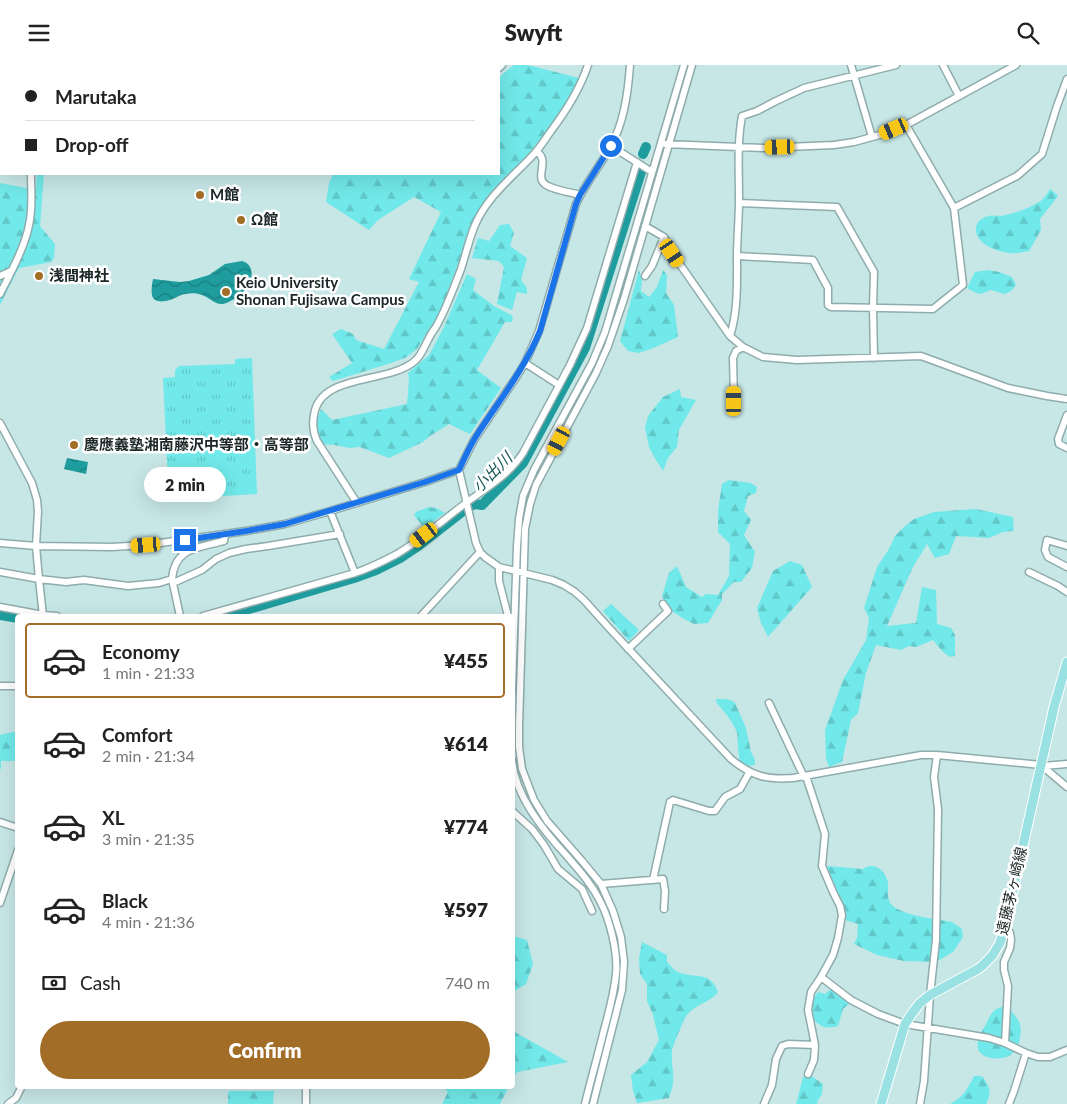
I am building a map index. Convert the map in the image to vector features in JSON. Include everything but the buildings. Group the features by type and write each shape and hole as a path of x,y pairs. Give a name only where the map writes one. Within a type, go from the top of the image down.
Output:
{"main road":[{"name":"遠藤茅ヶ崎線","path":"881,1104 905,1024 915,1008 930,995 982,966 992,956 1000,943 1054,707 1067,662"}],"street":[{"path":"357,503 314,432 313,423 316,405 324,394 329,391 402,369 415,361 424,349 443,312 461,268 475,225 491,198 536,152 564,113 581,84 588,65"},
{"path":"630,65 628,89 621,120 611,146 576,204 540,331 525,363 474,440 459,470 474,538 480,552 499,567 552,580 575,592 731,759 749,773 772,779 782,779 922,755 1042,765 1067,764"},
{"path":"515,614 518,528 523,496 534,471 592,363 605,332 684,65"},
{"path":"593,1104 622,990 624,963 621,937 613,911 601,884 547,821 534,801 522,769 519,725 525,529 536,485 596,373 608,346 646,226 692,65"},
{"path":"851,65 872,137"},
{"path":"730,336 734,323 737,291 739,148 742,116 757,111 804,88 896,65"},
{"path":"943,65 959,95"},
{"path":"660,143 668,145 762,148 834,145 872,137 906,125 1016,65"},
{"path":"954,208 1017,176 1042,154 1067,79"},
{"path":"737,256 813,260 828,288 828,305 831,307 933,309 963,285 954,208 906,125"},
{"path":"611,146 652,172"},
{"path":"536,152 543,159 541,178 543,183 580,195"},
{"path":"210,614 371,567 398,553 468,507 510,470 518,461 580,345 587,328 637,162"},
{"path":"0,295 24,243 30,225 32,203 31,175"},
{"path":"739,203 837,207 874,272 874,358"},
{"path":"646,226 664,237 672,253 730,336 744,347 763,357 798,360 921,356 1008,388 1067,399"},
{"path":"645,276 652,266 664,237"},
{"path":"0,275 11,271"},
{"path":"734,401 733,358 736,351 744,347"},
{"path":"525,363 559,385"},
{"path":"1067,415 1058,439 1059,444 1067,449"},
{"path":"0,423 35,491 38,511 36,546 38,579 43,614"},
{"path":"0,543 36,546 121,547 225,534 285,524 459,470"},
{"path":"330,511 355,573"},
{"path":"180,614 172,581 173,571 180,557 188,551 224,541 225,534"},
{"path":"0,572 66,582 84,580 128,585 158,583 172,581 202,570 216,559 229,553 340,534"},
{"path":"1067,546 1047,540 1044,550 1048,557 1067,567"},
{"path":"423,614 480,552"},
{"path":"499,567 499,581 507,614"},
{"path":"1030,572 1067,592"},
{"path":"628,649 668,611 663,604"},
{"path":"0,607 33,614"},
{"path":"0,686 15,686"},
{"path":"769,703 805,776 826,834 822,866 840,906 842,915 834,955 811,992 808,1010 815,1045 814,1060 808,1074"},
{"path":"920,1104 924,1081 936,940 938,809 934,777 937,755"},
{"path":"1042,765 1067,787"},
{"path":"515,772 520,791 534,816 551,840 582,873 601,901 609,924 616,973 610,1007 585,1104"},
{"path":"653,880 670,802 673,800 709,811 715,811 725,797 740,789 749,773"},
{"path":"515,792 520,791"},
{"path":"515,814 532,829 558,869 582,889 592,911"},
{"path":"0,822 15,827"},
{"path":"0,903 15,859"},
{"path":"601,884 663,879 666,891 664,909"},
{"path":"1005,926 1010,933 1011,940 1004,962 1008,986 1005,1043"},
{"path":"821,977 851,1000 878,1014 905,1024 989,1038 1038,1057 1050,1057 1067,1049"},
{"path":"601,1006 610,1007"},
{"path":"764,1104 772,1085 776,1059 782,1046 815,1045"},
{"path":"1009,1104 1026,1053"},
{"path":"8,1104 16,1098 20,1089"},
{"path":"306,1089 306,1104"}],"green space":[{"path":"514,65 528,65 579,78 566,104 542,137 524,159 489,195 470,230 440,312 417,349 405,358 333,381 329,377 352,363 332,334 341,329 353,334 356,340 384,349 419,282 409,279 441,212 414,197 378,220 369,230 326,202 329,183 333,175 500,175 500,76"},
{"path":"37,175 44,175 40,226 55,244 54,258 51,262 19,268 0,305 0,183 36,190"},
{"path":"1050,189 1058,196 1040,219 1041,230 1029,251 1013,253 998,251 986,245 977,236 977,224 985,217 1006,215 1029,207 1043,199"},
{"path":"509,224 514,233 510,246 527,258 521,280 527,288 527,294 517,292 512,310 497,304 504,267 499,261 472,258 478,238 489,241 500,225"},
{"path":"639,270 642,280 641,291 649,297 657,287 663,270 667,275 666,293 674,305 678,337 639,353 628,351 620,341"},
{"path":"988,270 1012,277 1016,285 1005,294 991,290 981,294 967,288 975,272"},
{"path":"467,274 476,279 473,290 494,306 513,316 512,322 505,322 477,370 501,388 470,434 449,424 423,442 389,458 360,447 349,448 322,444 315,426 321,409 332,420 407,404 408,373 429,355 444,327"},
{"path":"252,358 257,494 177,499 177,482 168,482 163,378 175,377 175,370 179,366 235,364 235,359"},
{"path":"680,389 681,397 696,400 679,430 677,447 668,458 663,471 649,447 645,428 648,416 663,397"},
{"path":"729,480 751,483 757,487 756,493 748,496 744,511 751,520 744,535 755,552 752,568 741,582 734,582 722,594 722,600 708,623 694,624 670,610 662,596 669,573 677,566 686,587 702,597 706,594 718,595 729,576 730,544 718,532 718,511 722,484"},
{"path":"429,507 436,508 445,513 424,528 414,515 416,512"},
{"path":"976,509 1013,517 1014,531 1003,532 989,538 956,536 949,554 935,558 927,544 913,567 887,626 916,623 922,587 936,590 937,624 951,628 955,635 955,656 950,657 933,640 916,647 909,646 901,650 876,645 866,673 858,713 851,720 842,762 829,767 826,758 825,730 843,680 866,640 869,618 864,608 877,567 895,536 914,519 934,512"},
{"path":"790,561 802,565 812,587 768,637 761,623 757,608 773,571"},
{"path":"611,604 639,630 629,641 603,611"},
{"path":"716,699 729,700 735,703 746,728 755,765 747,766 740,762 736,729 716,702"},
{"path":"15,731 15,761 1,761 1,769 0,769 0,735"},
{"path":"827,866 863,869 870,866 877,867 887,879 888,896 892,905 901,911 914,915 952,922 962,929 963,937 953,952 936,962 904,961 877,955 854,944 857,938 858,924 845,920 845,911"},
{"path":"515,937 527,940 533,964 526,984 515,991"},
{"path":"642,942 667,955 667,962 676,971 710,980 718,992 711,999 690,1011 683,1022 672,1051 673,1087 669,1098 637,1103 631,1075 647,1062 659,1040 653,1015 647,1001 647,984 640,974 639,958"},
{"path":"832,988 849,1004 843,1009 838,1026 827,1027 822,1026 813,1019 813,1000 818,992 825,994"},
{"path":"1002,1007 1009,1008 1019,1022 1021,1030 1019,1042 1016,1050 1009,1056 1001,1058 987,1057 980,1053 978,1040 991,1014"},
{"path":"515,1032 568,1062 517,1072 515,1076"},
{"path":"810,1075 823,1084 818,1104 796,1104 803,1077"},
{"path":"974,1076 983,1077 989,1087 990,1093 986,1104 950,1104 962,1096"},
{"path":"444,1089 508,1089 500,1104 442,1104 448,1092"},
{"path":"230,1091 274,1091 273,1104 228,1104 228,1093"}],"water":[{"path":"242,261 250,268 252,274 250,282 241,294 226,303 217,303 205,296 190,293 166,301 159,301 153,298 153,279 189,281 209,275 225,264"},
{"path":"67,458 88,462 86,474 64,469"}],"waterway":[{"name":"小出川","path":"643,154 646,147"},
{"name":"小出川","path":"232,614 354,578 400,558 463,511 474,504 482,505 523,463 585,348 641,172"},
{"name":"小出川","path":"0,615 15,618"}],"place":[{"name":"Μ館","path":"200,195"},
{"name":"Ω館","path":"241,220"},
{"name":"浅間神社","path":"39,276"},
{"name":"Keio University Shonan Fujisawa Campus","path":"226,292"},
{"name":"慶應義塾湘南藤沢中等部・高等部","path":"74,445"}],"route":[{"path":"185,540 285,524 459,470 474,440 517,376 533,347 540,331 576,204 611,146"}]}
